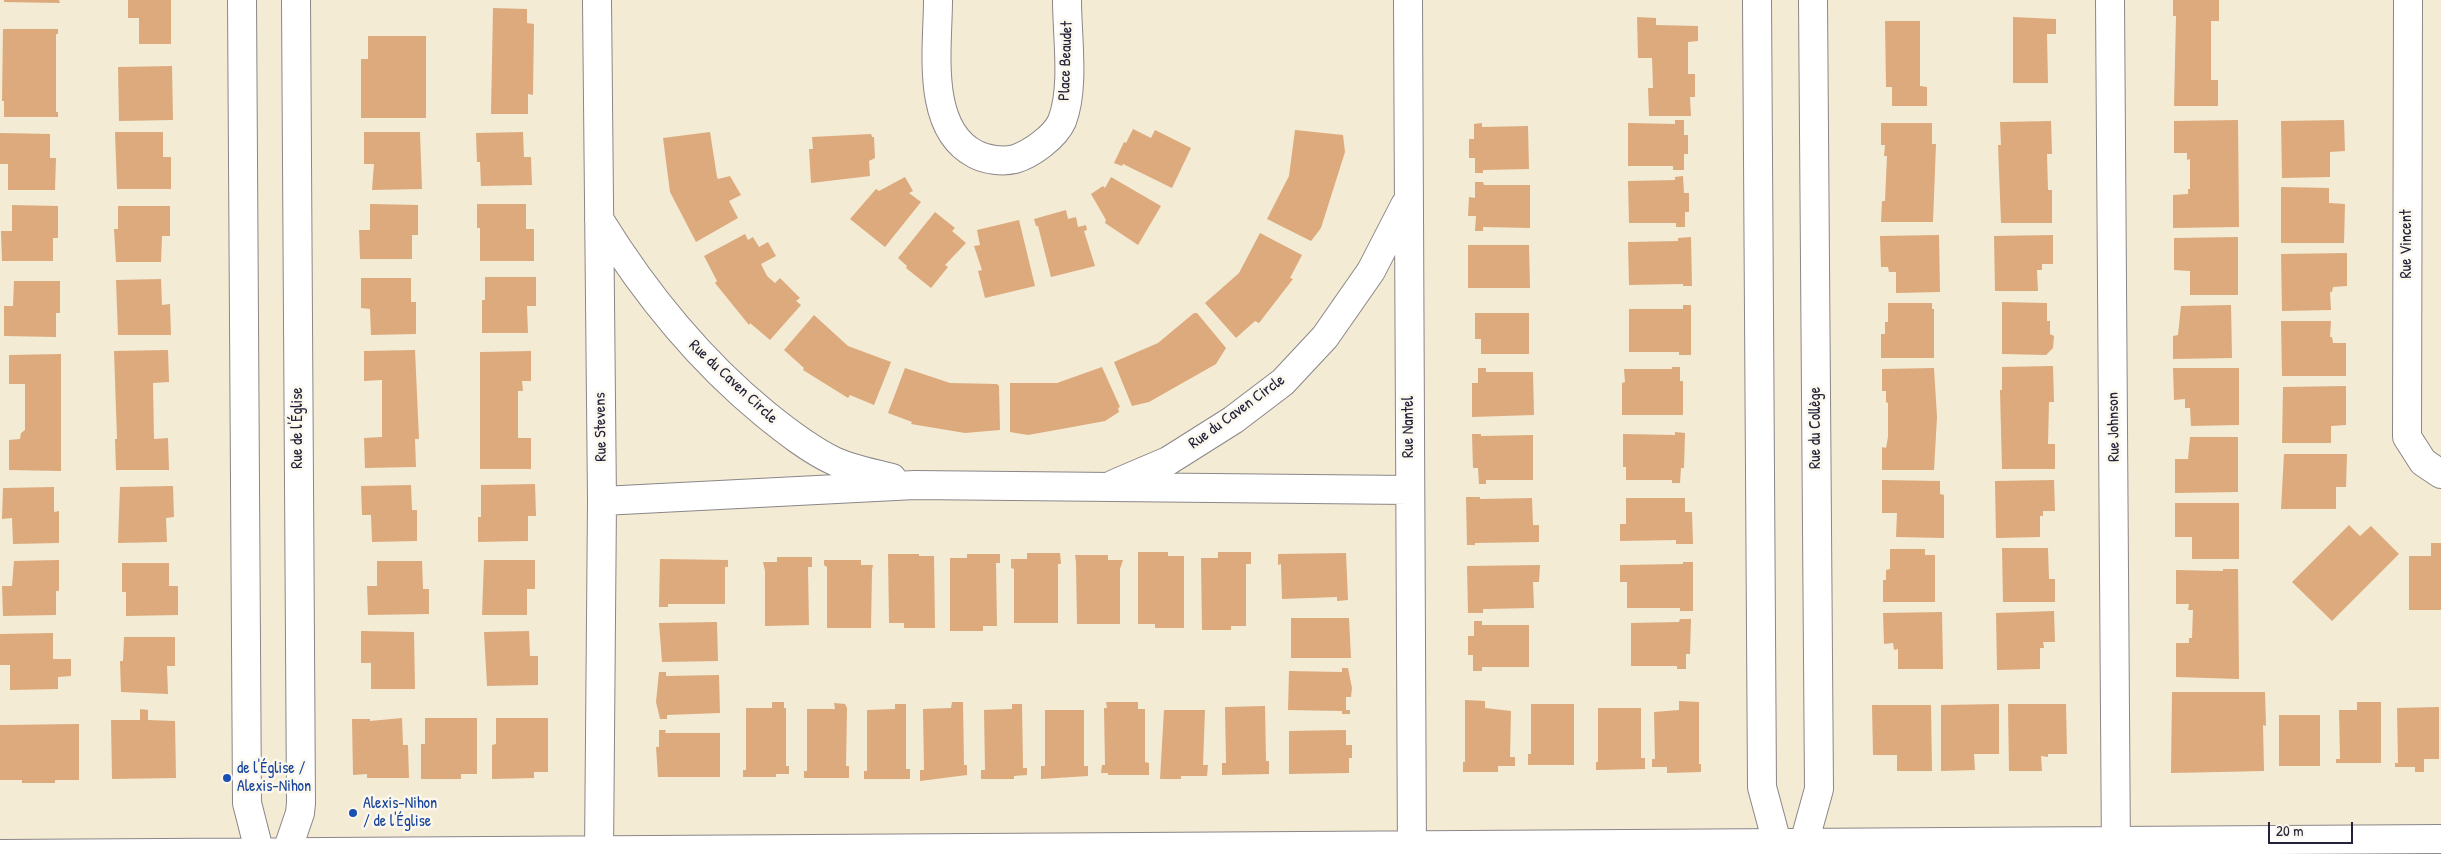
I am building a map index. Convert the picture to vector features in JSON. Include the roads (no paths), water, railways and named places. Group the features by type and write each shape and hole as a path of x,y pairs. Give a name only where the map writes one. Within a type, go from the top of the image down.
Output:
{"street":[{"path":"242,0 247,803 273,853"},
{"name":"Rue de l'Église","path":"273,853 300,813 301,803 296,0"},
{"name":"Rue Stevens","path":"597,0 602,501 600,852"},
{"name":"Place Beaudet","path":"938,0 937,90 946,123 964,148 986,160 1015,159 1041,146 1061,122 1068,91 1067,0"},
{"name":"Rue Nantel","path":"1408,0 1407,202 1412,850"},
{"path":"1757,0 1762,787 1791,849"},
{"name":"Rue du Collège","path":"1791,849 1819,789 1813,0"},
{"name":"Rue Johnson","path":"2110,0 2116,847"},
{"name":"Rue Vincent","path":"2408,0 2407,437 2423,462 2441,474"},
{"name":"Rue du Caven Circle","path":"1103,488 1168,461 1233,420 1283,382 1325,337 1371,271 1407,202"},
{"name":"Rue du Caven Circle","path":"599,218 625,262 657,303 712,367 743,396 787,432 834,462 915,485"},
{"name":"Rue du Caven Circle","path":"602,501 915,485 1409,490"},
{"path":"0,854 1791,849 2116,847 2441,839"}],"place":[{"name":"de l'Église / Alexis-Nihon","path":"227,778"},
{"name":"Alexis-Nihon / de l'Église","path":"353,813"}]}
